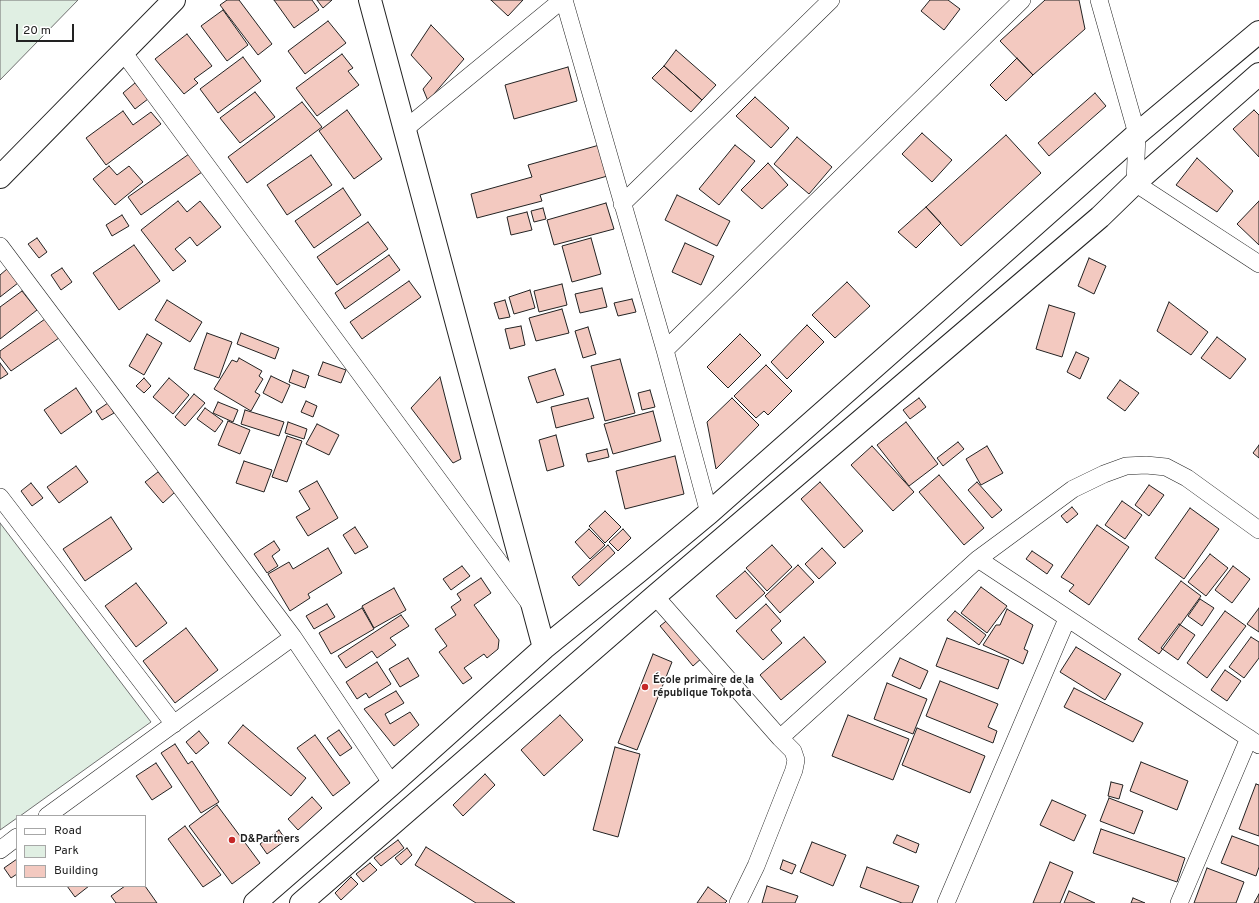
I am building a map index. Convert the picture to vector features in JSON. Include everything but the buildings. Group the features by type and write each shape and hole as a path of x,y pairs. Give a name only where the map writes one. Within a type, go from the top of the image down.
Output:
{"street":[{"path":"0,177 174,0"},
{"path":"370,0 544,648"},
{"path":"405,129 563,0 665,350 709,512"},
{"path":"622,204 831,0"},
{"path":"665,350 1022,0"},
{"path":"1099,0 1137,134 1135,183"},
{"path":"255,903 392,784 544,648 709,512 922,326 1137,134 1259,32"},
{"path":"123,52 533,609"},
{"path":"301,903 655,596 1094,222 1135,183 1259,74"},
{"path":"1135,183 1259,264"},
{"path":"0,246 293,636 392,784"},
{"path":"780,738 978,559 1073,489 1104,474 1126,466 1146,464 1166,467 1188,478 1259,530"},
{"path":"0,497 174,724"},
{"path":"978,559 1254,742 1179,903"},
{"path":"655,596 793,751 796,760 794,770 756,866 738,903"},
{"path":"946,903 1067,619"},
{"path":"48,815 293,636"},
{"path":"0,850 16,838"}],"green space":[{"path":"0,0 78,0 0,80"},
{"path":"0,523 151,722 21,815 16,815 16,819 0,830"}],"place":[{"name":"École primaire de la république Tokpota","path":"645,687"},
{"name":"D&Partners","path":"232,840"}]}
